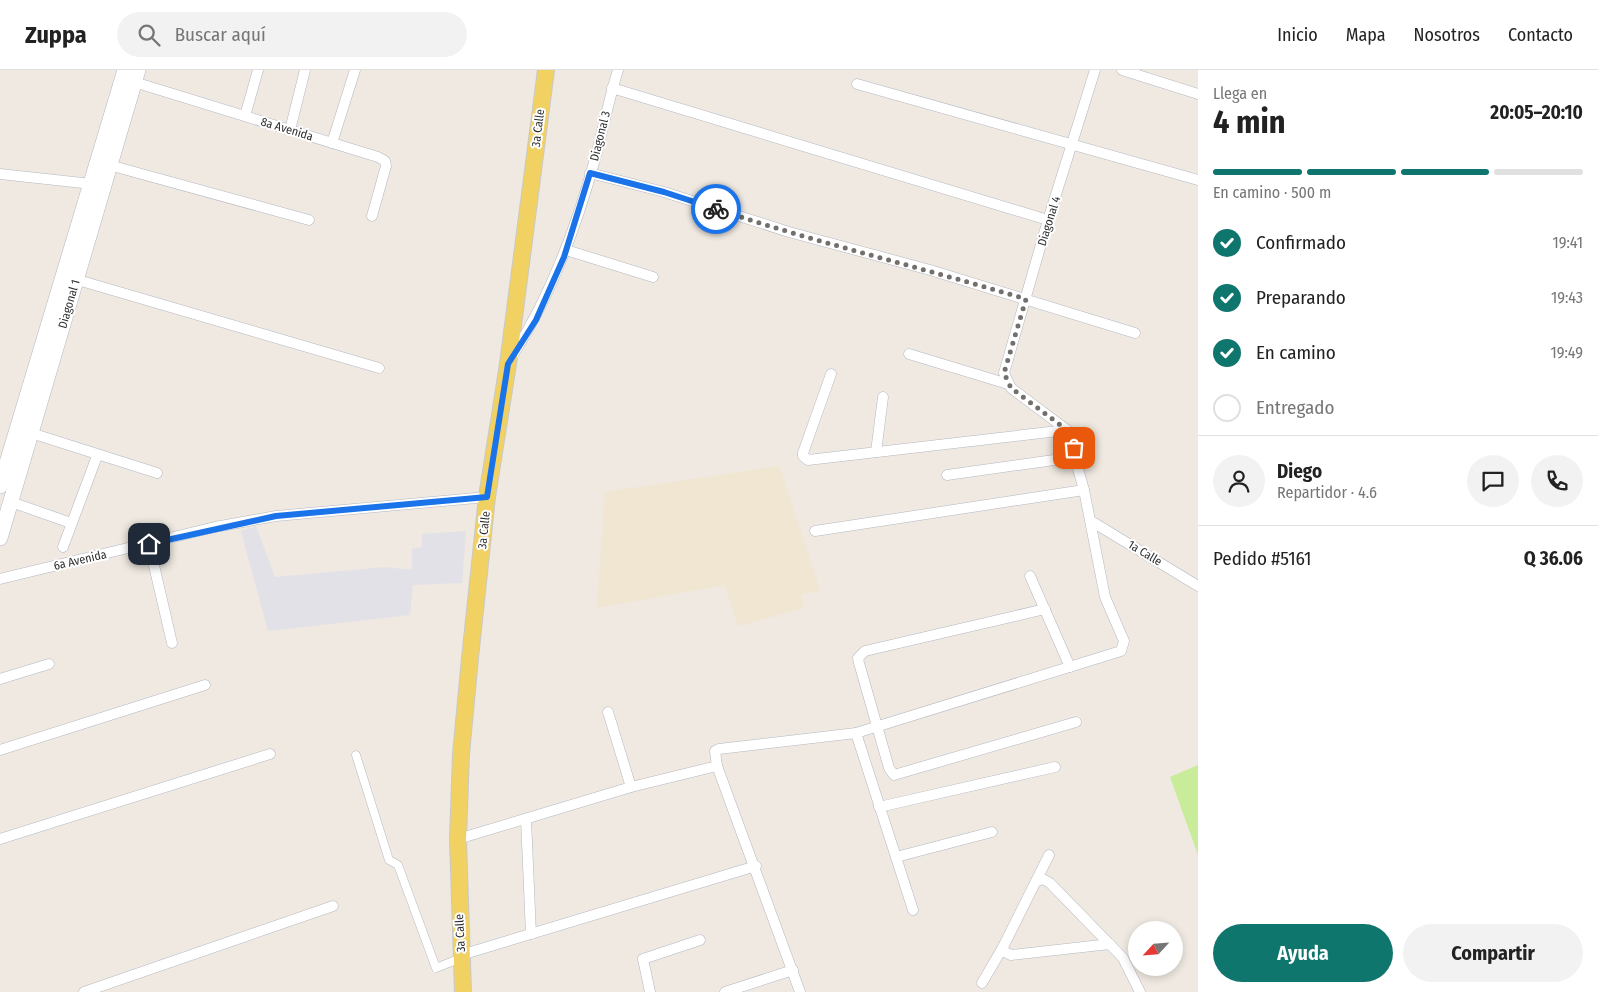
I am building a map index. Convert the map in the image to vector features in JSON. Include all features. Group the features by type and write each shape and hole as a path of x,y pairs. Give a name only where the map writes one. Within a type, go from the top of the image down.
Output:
{"main road":[{"name":"3a Calle","path":"463,992 458,839 461,754 487,497 508,364 546,70"},
{"name":"Diagonal 1","path":"0,486 70,277 110,165 129,82"},
{"name":"Diagonal 1","path":"0,538 31,433 92,184 129,82"}],"street":[{"path":"245,116 258,70"},
{"path":"290,130 305,70"},
{"path":"332,143 355,70"},
{"name":"Diagonal 3","path":"508,364 536,320 566,250 590,173 618,70"},
{"name":"Diagonal 4","path":"1008,384 1004,373 1048,220 1074,144 1096,70"},
{"path":"1122,70 1198,94"},
{"name":"8a Avenida","path":"129,82 245,116 385,161 386,166 372,216"},
{"path":"857,84 1198,180"},
{"path":"612,88 1048,220"},
{"path":"110,165 309,220"},
{"path":"590,173 664,192 788,232 930,270 1135,333"},
{"path":"0,174 92,184"},
{"path":"566,250 653,277"},
{"path":"70,277 379,368"},
{"path":"800,992 756,866 717,766 714,755 719,749 856,734 1117,653 1124,646 1105,597 1078,461 1067,430 1008,384 909,354"},
{"path":"831,374 803,456 808,460 1067,430"},
{"path":"876,452 883,397"},
{"path":"31,433 97,456 157,473"},
{"path":"63,547 70,523 97,456"},
{"path":"947,475 1054,460 1078,461"},
{"path":"815,530 1084,490"},
{"name":"6a Avenida","path":"0,579 276,516 487,497"},
{"path":"11,502 70,523"},
{"name":"1a Calle","path":"1091,521 1198,586"},
{"path":"149,544 172,643"},
{"path":"1030,576 1070,667"},
{"path":"1045,609 861,654 858,658 859,663 879,727 889,768 894,774 1076,722"},
{"path":"0,679 49,664"},
{"path":"0,750 205,686"},
{"path":"608,712 630,787"},
{"path":"856,734 913,910"},
{"path":"0,839 270,754"},
{"path":"356,755 390,860 398,865 436,968 461,956 756,866"},
{"path":"458,839 630,787 717,766"},
{"path":"879,807 1055,767"},
{"path":"526,819 531,934"},
{"path":"896,858 992,832"},
{"path":"982,983 1038,881 1049,855"},
{"path":"1038,881 1043,879 1050,883 1110,944 1129,966 1140,992"},
{"path":"84,992 333,906"},
{"path":"650,992 643,959 700,940"},
{"path":"1003,947 1011,955 1110,944"},
{"path":"725,992 793,970"}],"shaded area":[{"path":"779,466 820,590 801,595 804,608 738,626 725,585 597,608 605,492"},
{"path":"256,526 275,577 385,567 412,570 412,549 422,547 422,534 466,531 462,583 413,585 410,615 268,631 241,531"}],"green space":[{"path":"1198,765 1198,855 1170,777"}],"way so far":[{"path":"716,209 788,232 930,270 1026,299 1004,373 1005,379 1011,388 1067,430 1074,448"}],"route":[{"path":"149,544 276,516 487,497 508,364 536,320 564,257 590,173 664,192 716,209"}]}
